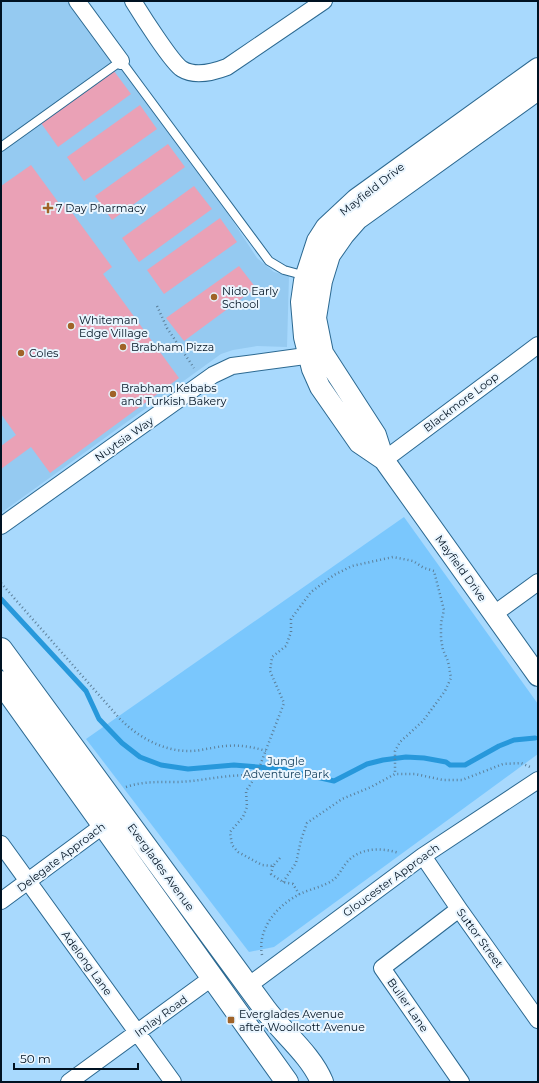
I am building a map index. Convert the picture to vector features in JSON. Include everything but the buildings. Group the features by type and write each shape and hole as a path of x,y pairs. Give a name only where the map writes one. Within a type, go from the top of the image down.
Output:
{"main road":[{"name":"Everglades Avenue","path":"1,649 113,818 213,977 288,1082"},
{"name":"Everglades Avenue","path":"1,682 113,818 248,986 282,1031 313,1064 322,1082"}],"street":[{"path":"78,1 121,61"},
{"path":"132,1 182,69 196,73 212,72 228,68 324,1"},
{"name":"Mayfield Drive","path":"538,68 356,199 326,226 317,240 314,278 316,354 376,435 384,460 538,676"},
{"name":"Mayfield Drive","path":"314,278 344,235 358,218 538,90"},
{"name":"Blackmore Loop","path":"384,460 538,345"},
{"name":"Nuytsia Way","path":"1,526 204,382 232,366 316,354"},
{"path":"494,614 538,582"},
{"name":"Gloucester Approach","path":"248,986 423,856 537,774"},
{"name":"Delegate Approach","path":"1,901 113,818"},
{"name":"Adelong Lane","path":"1,844 173,1082"},
{"name":"Suttor Street","path":"423,856 538,1020"},
{"name":"Buller Lane","path":"459,909 382,968 461,1082"},
{"name":"Imlay Road","path":"69,1082 213,977"}],"lane":[{"path":"1,147 121,61 269,262 284,270 314,278"}],"path":[{"path":"157,306 167,328 204,382"},
{"path":"273,866 262,865 238,852 232,844 230,832 243,817 247,808 246,791 256,776 284,703 270,671 272,657 286,646 291,632 291,619 311,592 334,575 352,566 393,557 413,561 424,568 434,571 444,610 441,623 441,639 443,650 448,661 451,678 445,691 423,721 400,742 394,751 395,774"},
{"path":"1,583 120,719 138,734 153,743 172,749 191,751 243,745 266,751"},
{"path":"283,882 296,863 300,840 307,823 342,799 371,787 395,774 415,774 443,780 462,780 503,764 521,763 537,774"},
{"path":"124,787 157,781 178,782 238,774 256,776"},
{"path":"263,959 260,945 265,928 282,905 299,894 332,881 350,859 361,853 371,850 389,849 402,854"},
{"path":"280,858 273,866 271,874 283,882 293,884 299,894"}],"shaded area":[{"name":"Whiteman Edge Village","path":"1,1 84,1 110,33 257,258 274,272 289,276 287,347 257,346 233,350 221,354 1,513"}],"green space":[{"name":"Jungle Adventure Park","path":"404,517 538,704 538,754 274,947 249,952 86,739"}],"waterway":[{"path":"1,599 86,691 99,719 122,743 140,757 161,765 188,769 234,765 281,769 334,781 367,764 406,757 424,758 446,762 450,765 465,765 499,746 514,740 535,738"}],"place":[{"name":"7 Day Pharmacy","path":"48,208"},
{"name":"Nido Early School","path":"214,297"},
{"name":"Whiteman Edge Village","path":"71,326"},
{"name":"Brabham Pizza","path":"123,347"},
{"name":"Coles","path":"21,353"},
{"name":"Brabham Kebabs and Turkish Bakery","path":"113,394"},
{"name":"Everglades Avenue after Woollcott Avenue","path":"231,1020"}]}
